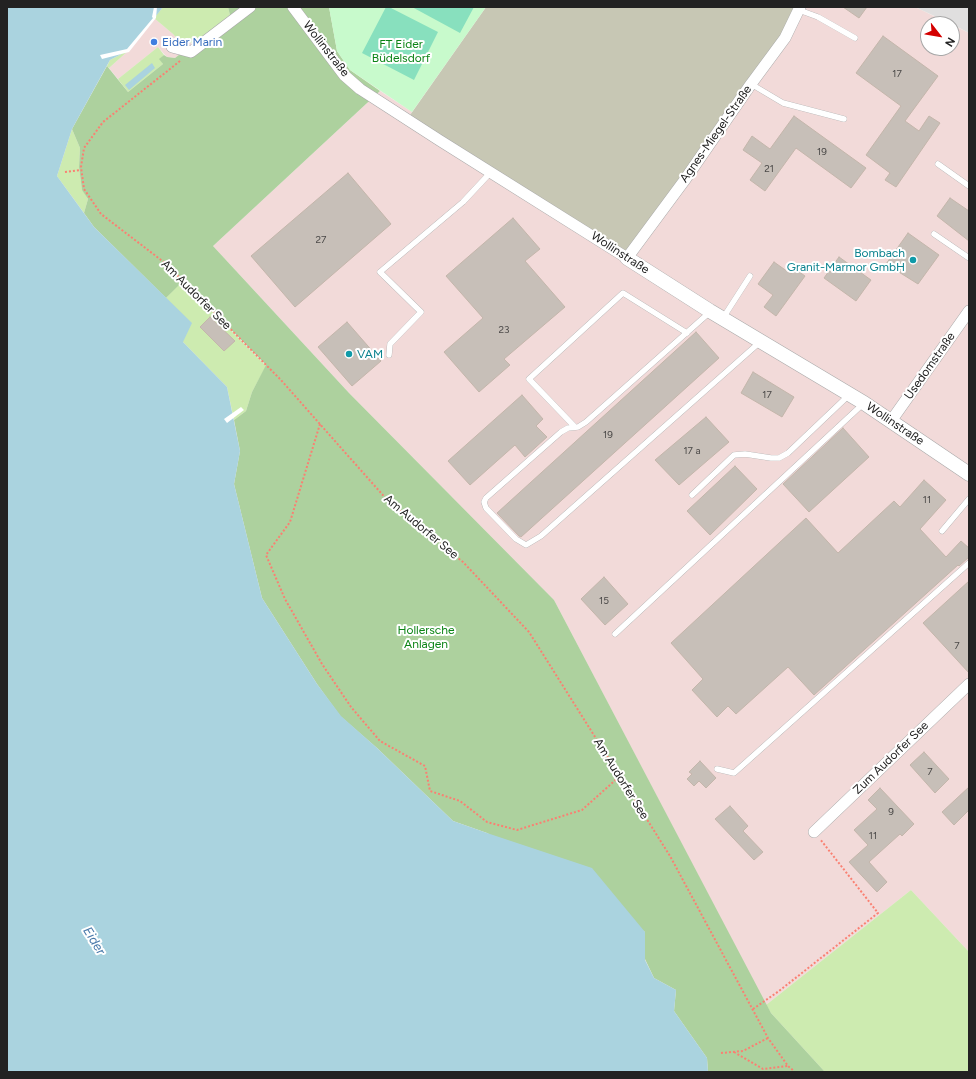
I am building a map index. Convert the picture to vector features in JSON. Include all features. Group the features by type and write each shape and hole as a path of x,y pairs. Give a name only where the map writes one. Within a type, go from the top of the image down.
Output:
{"street":[{"path":"172,47 191,52 250,7"},
{"name":"Wollinstraße","path":"293,7 344,75 360,89 710,312 864,403 969,474"},
{"name":"Agnes-Miegel-Straße","path":"627,258 684,181 751,84 785,38 800,8"},
{"name":"Usedomstraße","path":"891,421 969,312"},
{"name":"Zum Audorfer See","path":"814,832 969,684"}],"lane":[{"path":"800,8 855,38"},
{"path":"751,84 783,103 844,119"},
{"path":"938,164 969,186"},
{"path":"389,355 390,344 421,312 380,272 462,202 491,172"},
{"path":"934,234 969,258"},
{"path":"722,319 750,276"},
{"path":"575,427 529,379 623,293 687,333"},
{"path":"710,312 586,422 561,432 486,498 484,502 486,508 521,543 526,545 541,536 760,342"},
{"path":"692,495 734,456 745,454 779,458 788,453 849,394"},
{"path":"615,634 864,403"},
{"path":"942,531 969,499"},
{"path":"717,769 734,774 969,563"}],"path":[{"name":"Am Audorfer See","path":"191,52 103,122 84,148 81,170 84,189 101,214 165,264 280,379 389,502 463,562 529,632 670,856 768,1038 788,1066 795,1072"},
{"path":"65,172 81,170"},
{"path":"320,424 290,522 266,555 285,599 322,664 355,712 380,741 425,766 430,792 460,801 486,822 517,830 582,810 620,776"},
{"path":"753,1009 779,991 878,913 814,832"},
{"path":"721,1053 743,1051 768,1038"},
{"path":"734,1052 763,1069 788,1066"}],"shaded area":[{"path":"486,7 799,7 796,14 626,256 408,118"},
{"path":"799,7 915,7 934,16 920,16 920,56 960,56 960,29 969,33 969,952 911,890 766,1005 554,600 349,393 213,246 380,91 412,112 408,118"},
{"path":"915,7 969,7 969,33 960,28 960,16 935,16"},
{"path":"154,18 180,42 195,43 175,58 167,57 158,47 118,79 109,68 129,50"}],"green space":[{"path":"163,7 228,7 230,15 195,43 180,42 154,18"},
{"name":"Hollersche Anlagen","path":"228,7 329,7 337,51 350,70 380,91 213,246 349,393 554,600 771,1013 825,1072 708,1072 707,1058 674,1011 676,990 654,978 645,959 645,932 487,833 453,821 377,748 340,716 317,684 262,598 234,484 240,451 234,420 246,411 252,392 266,365 183,281 166,298 94,227 84,213 88,199 82,190 79,167 80,148 72,129 107,66 128,92 163,64 159,59 164,55 175,58 230,15"},
{"name":"FT Eider Büdelsdorf","path":"329,7 486,7 412,112 350,70 337,51"},
{"path":"386,7 389,7 438,32 414,80 362,53"},
{"path":"412,7 474,7 460,33"},
{"path":"158,47 164,55 160,59 163,64 128,92 118,79"},
{"path":"129,50 109,68 107,66 110,60"},
{"path":"72,129 80,148 79,167 82,189 88,199 84,213 57,176"},
{"path":"182,281 266,366 252,392 246,411 234,420 227,387 183,342 166,298"},
{"path":"911,890 969,952 969,1072 825,1072 771,1013 766,1005"}],"water":[{"name":"Eider","path":"7,7 163,7 129,50 110,60 72,129 57,176 94,227 192,323 183,342 227,387 240,451 234,484 262,598 317,684 341,716 377,748 453,821 592,868 645,932 645,960 654,978 676,990 674,1011 707,1058 708,1072 7,1072"},
{"path":"152,63 155,68 129,90 125,85"}],"pier":[{"path":"154,7 157,7 156,18 129,52 102,59 100,55 127,49 153,18"},
{"path":"241,407 244,410 227,423 224,419"}],"building":[{"path":"843,7 867,7 859,18"},
{"path":"883,36 938,76 905,121 919,131 929,116 940,123 896,187 885,180 890,173 866,155 901,106 856,73"},
{"path":"794,116 866,168 851,188 796,148 765,191 750,180 762,163 743,150 752,136 770,149"},
{"path":"348,173 391,224 295,307 251,256"},
{"path":"950,198 969,211 969,241 937,216"},
{"path":"513,218 540,249 525,261 565,307 504,359 510,365 479,392 444,352 483,318 446,276"},
{"name":"Bombach Granit-Marmor GmbH","path":"908,233 939,255 918,284 886,264"},
{"path":"839,257 871,280 856,301 824,278"},
{"path":"774,262 791,274 795,269 805,276 776,316 764,307 773,295 758,284"},
{"path":"210,317 235,341 224,351 200,327"},
{"name":"VAM","path":"347,322 381,361 352,386 318,347"},
{"path":"696,332 719,358 521,537 519,536 497,513"},
{"path":"753,372 794,397 782,417 741,393"},
{"path":"522,395 543,419 536,426 547,437 525,457 515,445 470,485 448,461"},
{"path":"706,417 729,442 679,485 655,460"},
{"path":"843,428 869,457 809,512 783,484"},
{"path":"735,466 757,489 710,535 687,511"},
{"path":"924,480 946,500 920,529 946,557 961,541 969,548 969,557 959,566 958,565 814,695 788,667 736,714 728,706 717,717 692,690 703,679 671,643 806,518 838,553 894,501 900,507"},
{"path":"604,577 628,604 605,625 581,599"},
{"path":"969,581 969,673 923,623"},
{"path":"924,752 949,779 935,793 910,765"},
{"path":"700,761 716,778 706,788 699,781 694,786 687,779 692,774 689,772"},
{"path":"969,787 969,810 954,825 942,812"},
{"path":"880,788 914,824 902,836 900,834 869,862 887,882 877,892 849,862 868,845 854,830 877,809 868,800"},
{"path":"730,806 748,826 743,831 763,852 754,860 715,819"}],"place":[{"name":"Eider Marin","path":"154,42"},
{"name":"Bombach Granit-Marmor GmbH","path":"913,260"},
{"name":"VAM","path":"349,354"}]}
